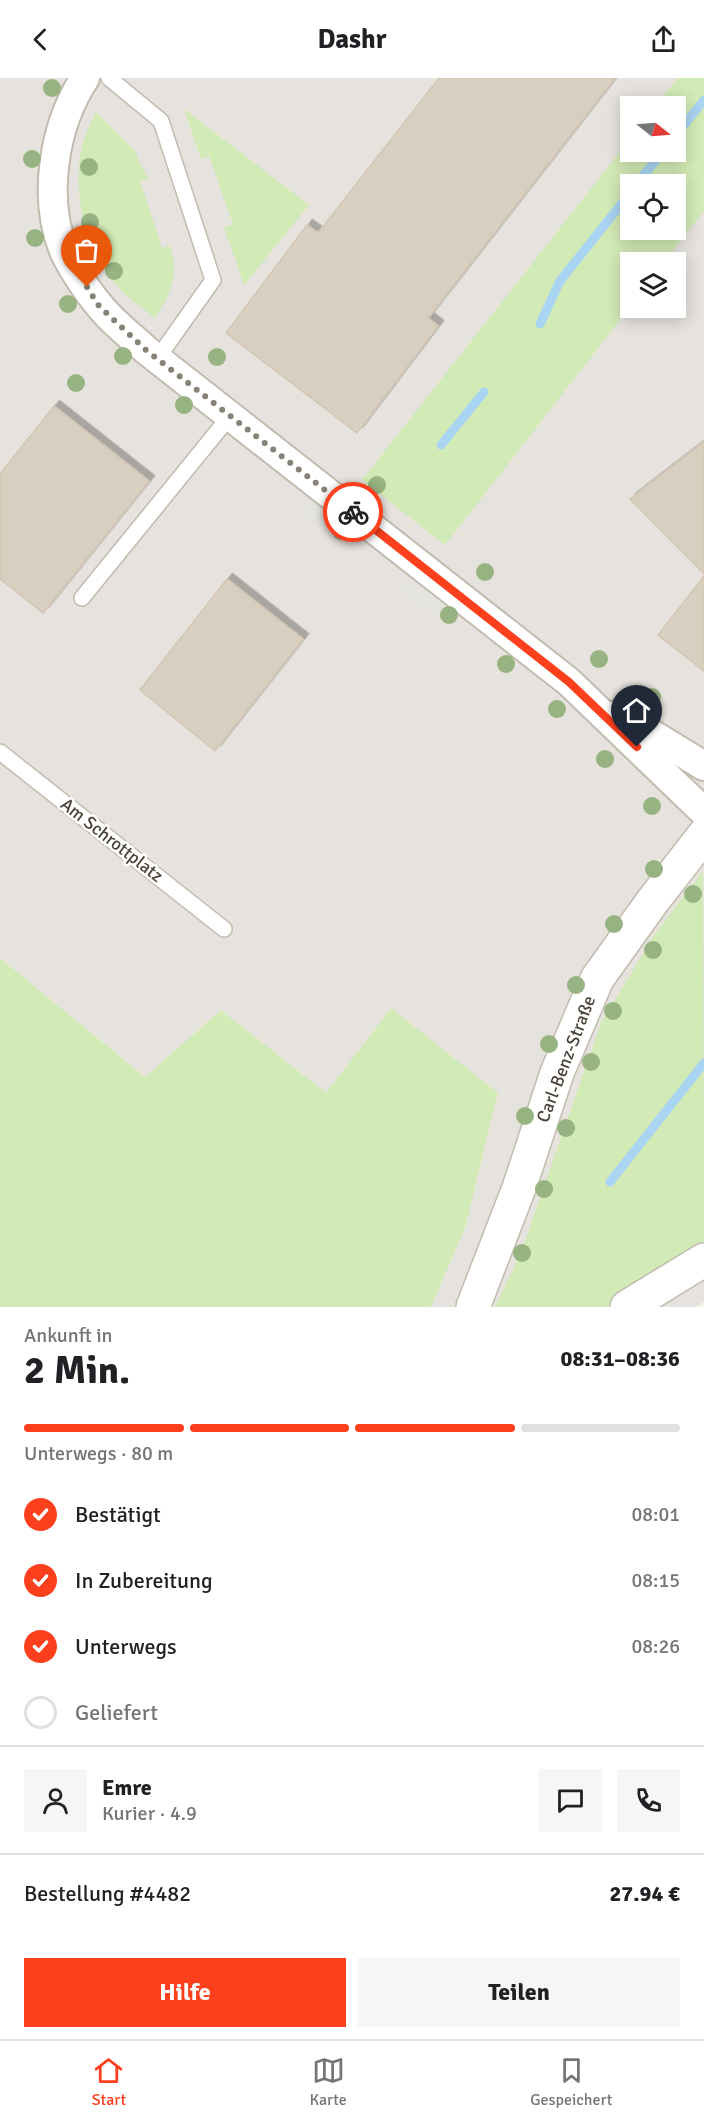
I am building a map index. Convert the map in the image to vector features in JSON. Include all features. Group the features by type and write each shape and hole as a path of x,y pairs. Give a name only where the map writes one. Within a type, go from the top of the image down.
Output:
{"street":[{"path":"85,78 72,98 63,123 53,176 55,212 64,250 99,306 157,359 569,682 704,812"},
{"path":"569,682 704,766"},
{"name":"Carl-Benz-Straße","path":"473,1307 519,1188 557,1073 597,980 652,902 704,835"},
{"path":"627,1307 704,1260"}],"lane":[{"path":"109,78 161,121 213,279 157,359"},
{"path":"82,598 230,416"},
{"name":"Am Schrottplatz","path":"0,752 224,929"}],"shaded area":[{"path":"0,78 704,78 704,1302 695,1307 431,1307 465,1228 391,1008 326,1093 221,1010 145,1077 0,958"},
{"path":"311,496 338,517 327,533 299,512"},
{"path":"410,574 446,602 434,618 398,590"}],"green space":[{"path":"678,78 704,78 704,211 686,234 686,174 620,174 620,240 681,240 672,252 620,252 621,318 445,545 362,480 620,152 620,162 686,162 686,96 663,96"},
{"path":"184,109 309,205 244,285 224,227 233,224 209,156 201,159"},
{"path":"96,112 134,150 148,179 140,181 162,248 170,246 174,266 172,284 155,318 123,292 107,273 90,241 84,223 79,168 83,140"},
{"path":"703,871 704,1250 606,1307 495,1307 521,1252 601,1023 655,934"},
{"path":"0,958 145,1077 221,1010 326,1093 391,1008 498,1093 465,1228 431,1307 0,1307"}],"building":[{"path":"439,78 615,78 428,318 438,326 357,433 226,333 307,225 318,233"},
{"path":"54,406 149,481 43,613 0,579 0,474"},
{"path":"704,442 704,574 630,499"},
{"path":"704,576 704,671 658,635"},
{"path":"227,579 303,639 215,751 140,690"}],"waterway":[{"path":"686,122 704,100"},
{"path":"644,174 655,162"},
{"path":"540,324 560,281 620,206"},
{"path":"441,445 484,392"},
{"path":"610,1182 704,1063"}],"way so far":[{"path":"87,287 99,306 146,350 353,512"}],"route":[{"path":"353,512 569,682 637,747"}]}
